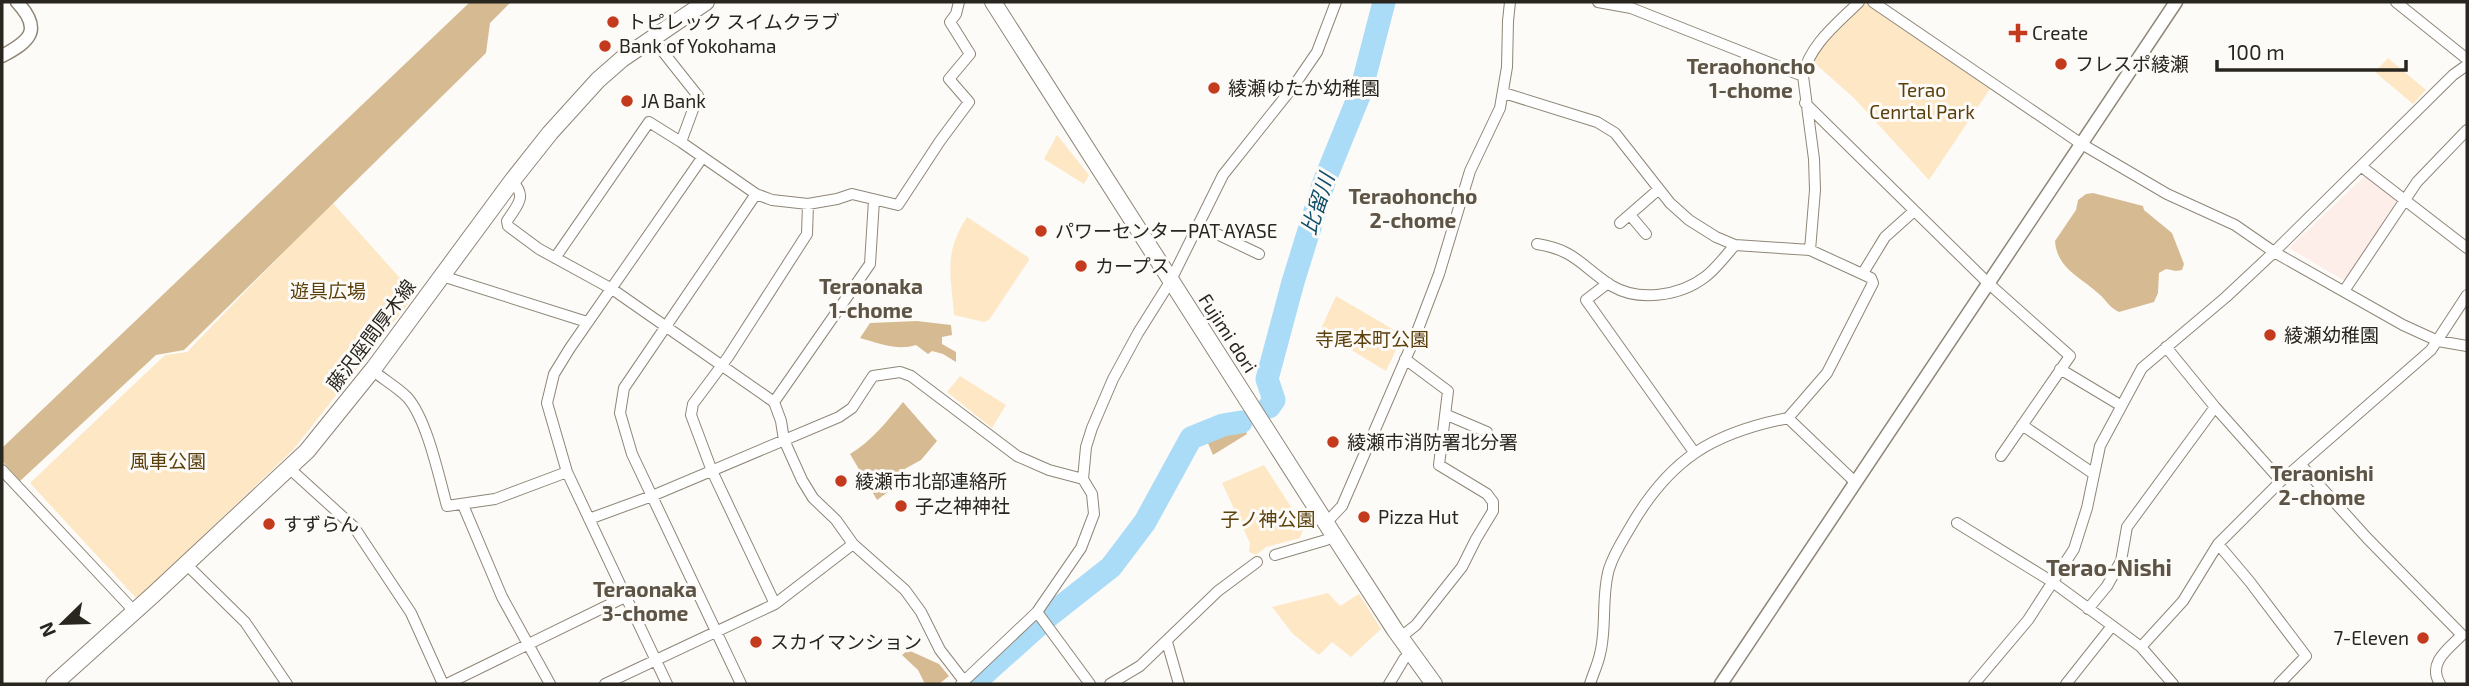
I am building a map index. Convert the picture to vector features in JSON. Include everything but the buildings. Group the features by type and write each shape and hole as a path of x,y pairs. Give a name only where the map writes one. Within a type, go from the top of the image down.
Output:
{"main road":[{"name":"藤沢座間厚木線","path":"54,684 135,612 320,436 512,181 550,133 598,80 652,38 706,2"},
{"name":"Fujimi dori","path":"993,2 1170,282 1411,653 1434,684"}],"street":[{"path":"2,56 24,44 29,35 29,15 17,2"},
{"path":"555,258 649,122 756,194 772,200 808,204 852,194 898,205 969,102 949,79 970,54 950,22 956,14 959,2"},
{"path":"512,181 520,189 522,197 507,221 508,226 555,258 612,289 774,401 785,440 813,498 836,520 853,544 905,590 962,683 1039,615 1081,548 1094,514 1092,494 1083,479 1086,447 1113,379 1170,282 1223,176 1317,52 1336,2"},
{"path":"1275,555 1326,540 1405,359 1439,274 1470,171 1494,123 1504,93 1510,2"},
{"path":"1598,2 1631,8 1803,76"},
{"path":"1810,250 1815,169 1805,103 1805,63 1813,50 1859,2"},
{"path":"1873,2 2080,143 2175,198 2235,225 2274,252 2403,325 2438,341 2467,346"},
{"path":"1721,684 2176,2"},
{"path":"2396,2 2467,59"},
{"path":"652,38 698,96 681,142"},
{"path":"1974,684 2028,620 2074,549 2087,508 2100,446 2120,405 2143,368 2226,298 2453,75 2467,65"},
{"path":"1504,93 1597,122 1615,133 1670,203 1689,220 1716,237 1735,245 1810,250 1863,273 1871,278 1873,283 1827,373 1788,418 1738,432 1694,452 1661,480 1645,502 1616,551 1609,571 1601,653 1590,684"},
{"path":"1805,103 1987,282 2070,356 2001,456"},
{"path":"2344,291 2417,182 2467,130"},
{"path":"667,684 567,472 547,403 554,374 702,158"},
{"path":"2362,167 2467,248"},
{"path":"1620,223 1659,189"},
{"path":"741,684 632,454 620,413 624,388 756,194"},
{"path":"774,401 870,264 874,200"},
{"path":"775,604 712,471 691,415 693,404 807,234 808,204"},
{"path":"1863,273 1885,237 1914,211"},
{"path":"1630,215 1646,234"},
{"path":"1198,225 1259,254"},
{"path":"1537,244 1551,246 1576,257 1608,283 1640,297 1678,290 1705,277 1735,245"},
{"path":"442,276 587,323"},
{"path":"1608,283 1586,300 1694,452"},
{"path":"2141,647 2183,601 2218,544 2281,481 2431,350 2467,295"},
{"path":"2166,347 2281,481"},
{"path":"1401,637 1416,625 1462,567 1493,511 1493,502 1487,494 1439,465 1448,391 1405,359"},
{"path":"2060,369 2120,405"},
{"path":"372,370 407,397 416,410 447,506 509,495 567,472"},
{"path":"589,519 652,496 839,417 852,408 873,376 900,372 911,376 1017,456 1049,470 1083,479"},
{"path":"2088,609 2107,586 2121,561 2127,527 2216,407"},
{"path":"1447,415 1487,432"},
{"path":"1788,418 1855,482"},
{"path":"2022,425 2094,474"},
{"path":"2301,465 2343,512 2465,632 2438,660 2436,677 2440,684"},
{"path":"289,468 354,527 411,613 445,684 625,597"},
{"path":"2,470 135,612"},
{"path":"463,505 502,597 550,684"},
{"path":"1957,523 2052,581 2112,625 2141,647 2174,684"},
{"path":"604,684 775,604 853,544"},
{"path":"2218,544 2306,656 2278,684"},
{"path":"1110,684 1140,666 1218,591 1257,562"},
{"path":"186,564 245,622 287,684"},
{"path":"1039,615 1090,684"},
{"path":"2066,684 2112,625"},
{"path":"1167,642 1179,684"},
{"path":"1389,684 1404,659 1411,653"}],"shaded area":[{"path":"470,2 511,2 490,23 486,53 184,350 156,355 20,481 2,461 2,448"},
{"path":"2365,176 2399,197 2345,281 2289,248"},
{"path":"2093,193 2143,206 2144,210 2172,233 2184,264 2182,270 2166,269 2159,273 2158,293 2154,302 2119,312 2071,272 2060,259 2055,241 2076,210 2078,200"},
{"path":"917,321 951,325 952,335 942,337 942,344 956,352 956,362 943,354 932,351 928,354 916,345 895,347 860,338 870,323"},
{"path":"903,402 937,441 921,460 883,481 888,492 877,500 850,454 872,437"},
{"path":"1243,421 1247,434 1213,455 1205,436"},
{"path":"908,650 939,664 949,676 939,684 925,684 918,670 902,655"}],"green space":[{"name":"Terao Cenrtal Park","path":"1866,4 1990,89 1929,180 1854,98 1812,61 1844,21"},
{"path":"2388,58 2426,90 2413,104 2375,72"},
{"path":"1057,135 1089,175 1084,184 1044,159"},
{"name":"風車公園","path":"332,202 415,295 293,450 137,599 30,483 165,355 187,352"},
{"path":"967,217 1029,260 989,320 984,322 954,315 950,264 954,242"},
{"name":"寺尾本町公園","path":"1336,296 1401,334 1386,371 1320,331"},
{"path":"960,376 1006,405 992,428 947,392"},
{"name":"子ノ神公園","path":"1264,465 1304,527 1300,538 1266,547 1256,555 1249,552 1250,543 1222,483"},
{"path":"1328,593 1340,606 1359,594 1381,629 1351,657 1332,642 1319,655 1293,634 1272,607"}],"waterway":[{"name":"比留川","path":"1269,407 1274,400 1267,379 1293,282 1324,182 1361,91 1384,2"},
{"name":"比留川","path":"973,684 1050,615 1111,567 1145,522 1191,438 1223,425 1241,422"}],"place":[{"name":"トピレック スイムクラブ","path":"613,22"},
{"name":"Create","path":"2018,33"},
{"name":"Bank of Yokohama","path":"605,46"},
{"name":"フレスポ綾瀬","path":"2061,64"},
{"name":"綾瀬ゆたか幼稚園","path":"1214,88"},
{"name":"JA Bank","path":"627,101"},
{"name":"パワーセンターPAT AYASE","path":"1041,231"},
{"name":"カープス","path":"1081,266"},
{"name":"綾瀬幼稚園","path":"2270,335"},
{"name":"綾瀬市消防署北分署","path":"1333,442"},
{"name":"綾瀬市北部連絡所","path":"841,481"},
{"name":"子之神神社","path":"901,506"},
{"name":"Pizza Hut","path":"1364,517"},
{"name":"すずらん","path":"269,524"},
{"name":"7-Eleven","path":"2423,638"},
{"name":"スカイマンション","path":"756,642"}],"district":[{"name":"Teraohoncho 1-chome","path":"1751,79"},
{"name":"Teraohoncho 2-chome","path":"1413,209"},
{"name":"Teraonaka 1-chome","path":"871,299"},
{"name":"Teraonishi 2-chome","path":"2322,486"},
{"name":"Terao-Nishi","path":"2109,568"},
{"name":"Teraonaka 3-chome","path":"645,602"}],"park label":[{"name":"遊具広場","path":"328,291"}]}
